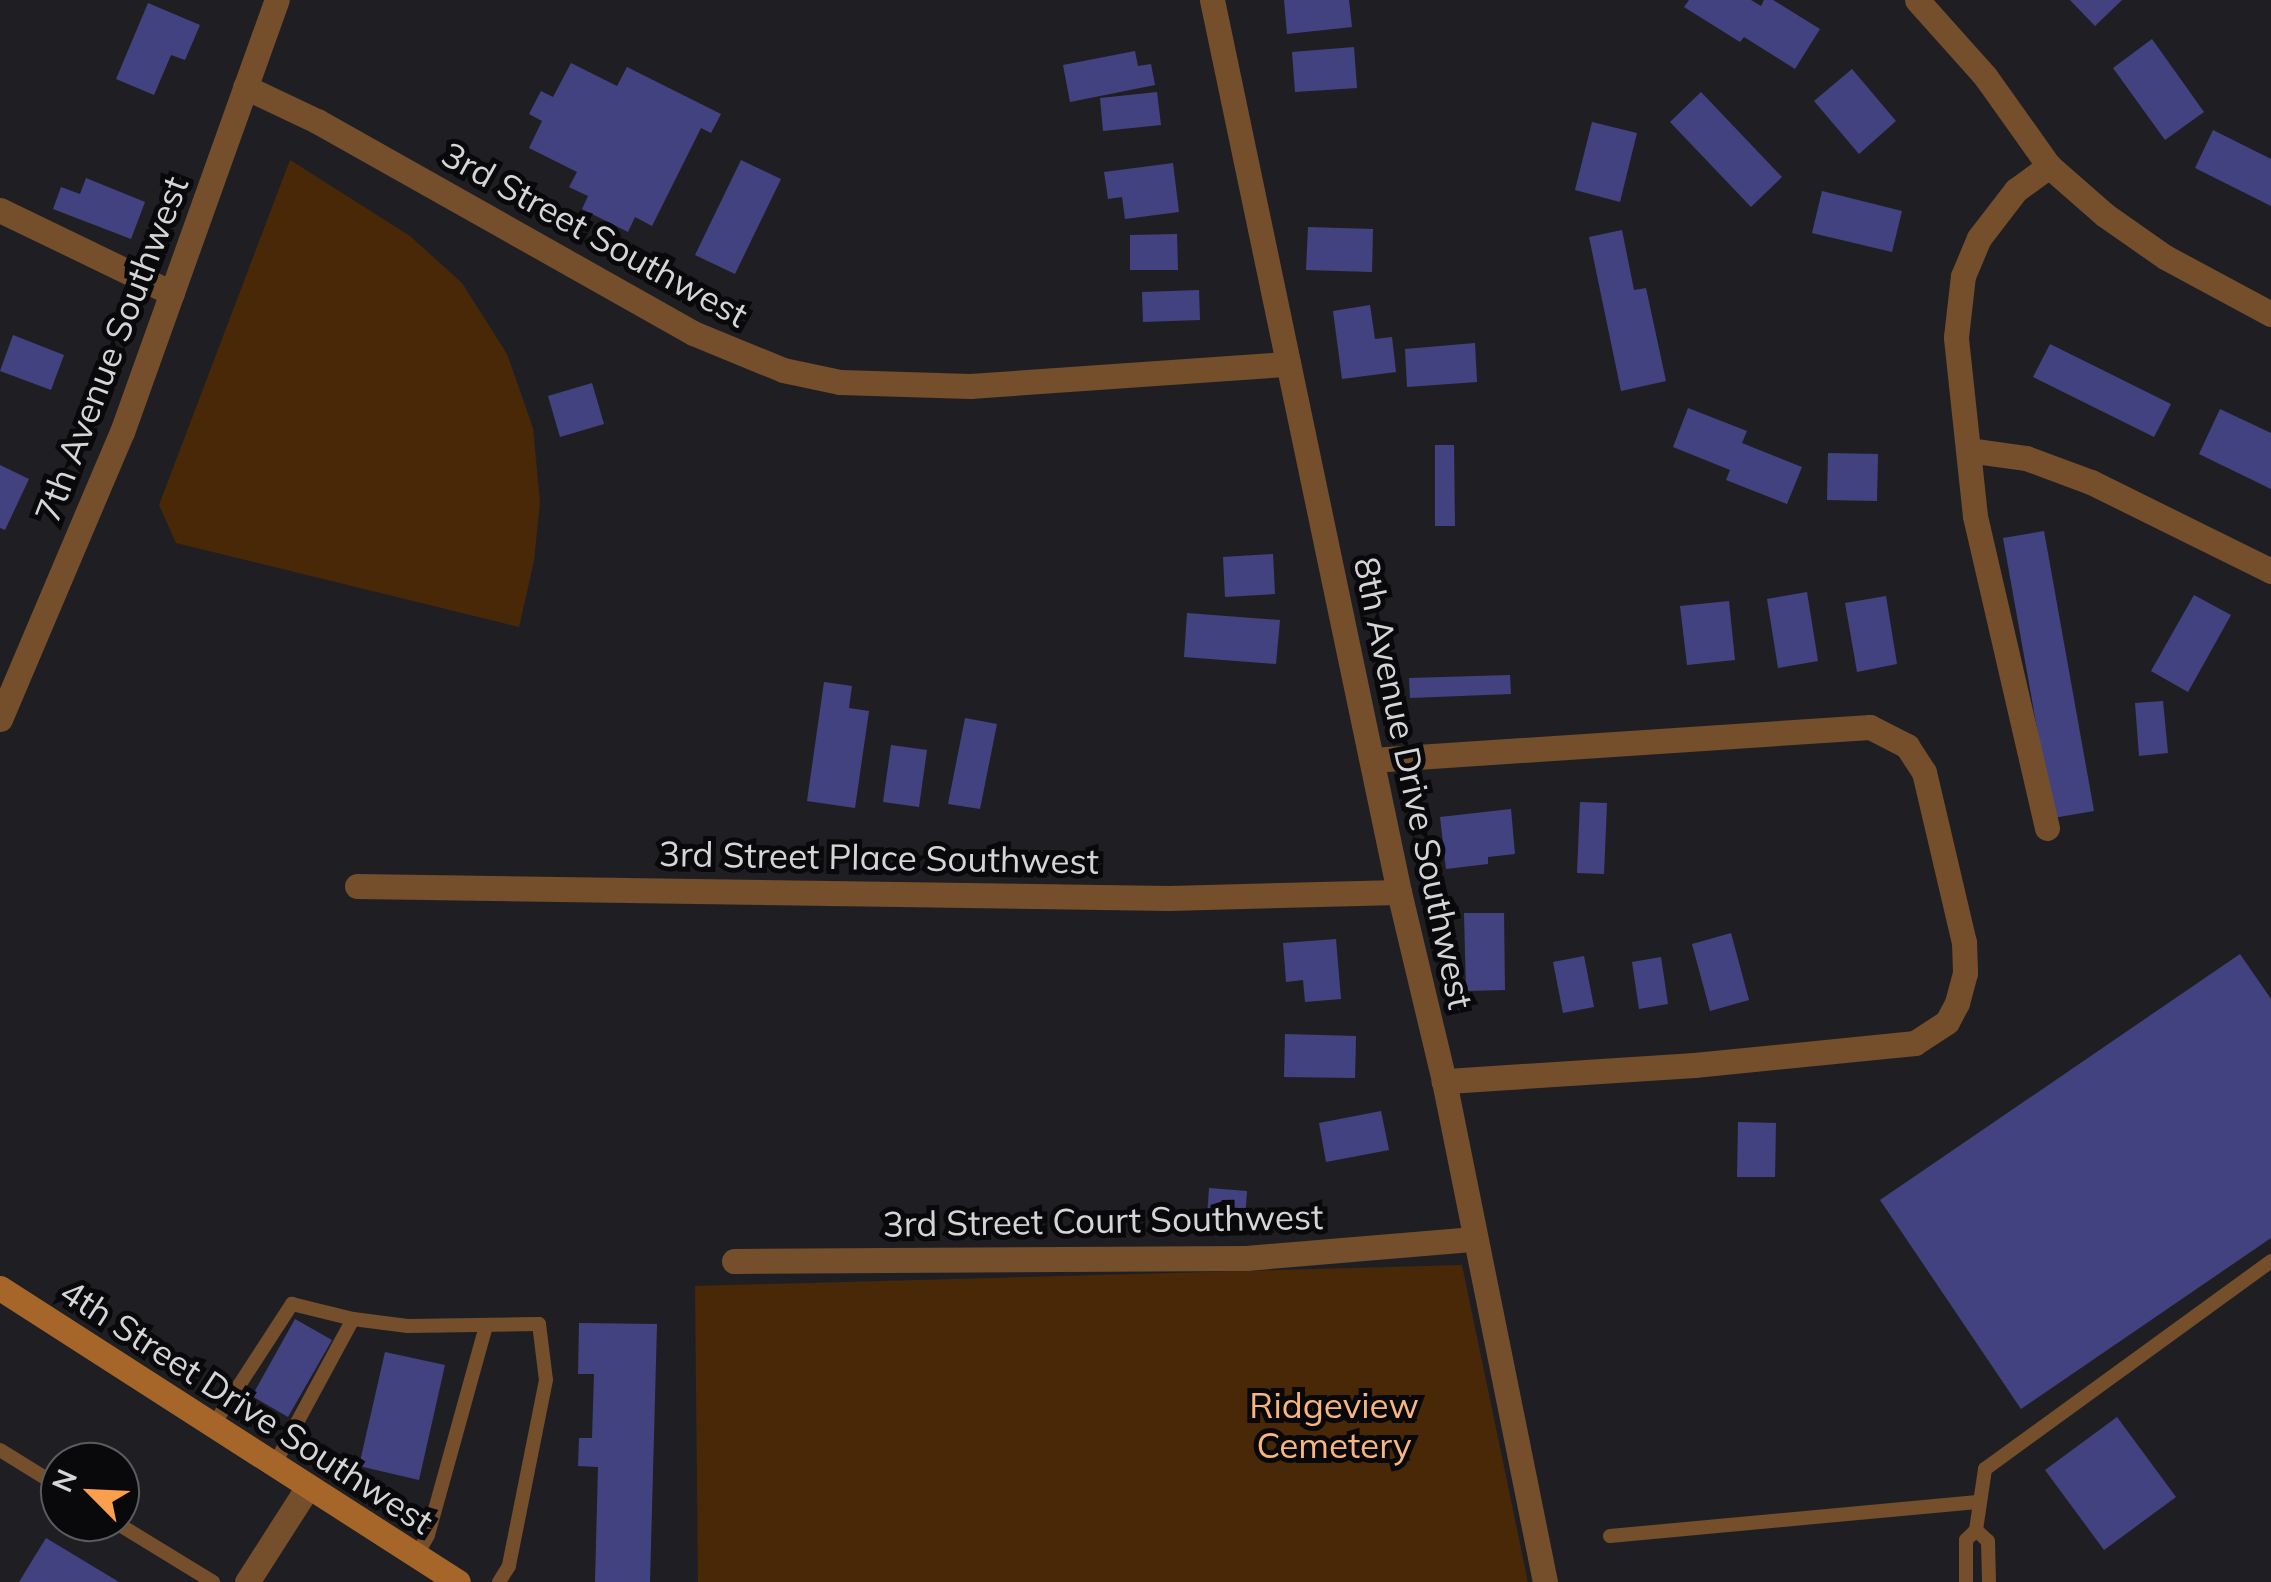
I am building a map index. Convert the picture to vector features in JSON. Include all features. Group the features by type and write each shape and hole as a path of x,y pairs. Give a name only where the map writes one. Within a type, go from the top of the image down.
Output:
{"main road":[{"name":"4th Street Drive Southwest","path":"0,1288 458,1582"}],"street":[{"name":"7th Avenue Southwest","path":"0,719 122,432 278,0"},
{"name":"8th Avenue Drive Southwest","path":"1212,0 1399,892 1444,1081 1545,1582"},
{"path":"1918,0 1985,76 2049,166 2105,215 2165,257 2271,314"},
{"name":"3rd Street Southwest","path":"245,87 318,121 693,333 783,370 840,382 970,386 1288,364"},
{"path":"2047,828 1975,516 1956,337 1964,276 1990,221 2016,190 2049,166"},
{"path":"0,210 172,293"},
{"path":"1968,450 2026,458 2078,476 2271,571"},
{"path":"1372,760 1870,728 1898,740 1919,763 1964,942 1965,974 1947,1022 1915,1044 1858,1052 1444,1081"},
{"name":"3rd Street Place Southwest","path":"357,886 1169,898 1399,892"},
{"name":"3rd Street Court Southwest","path":"734,1260 1246,1258 1474,1239"},
{"path":"248,1582 307,1488"}],"lane":[{"path":"1966,1582 1966,1540 1976,1530 1977,1502 1985,1468 2271,1261"},
{"path":"212,1427 292,1304 408,1326 539,1324 546,1380 510,1566 498,1582"},
{"path":"273,1466 353,1318"},
{"path":"416,1556 428,1535 486,1326"},
{"path":"0,1450 40,1475"},
{"path":"1610,1536 1977,1502"},
{"path":"1976,1530 1988,1541 1990,1582"},
{"path":"140,1537 213,1582"}],"green space":[{"path":"290,160 410,236 462,283 507,354 533,428 540,502 534,561 519,627 176,543 159,505"},
{"name":"Ridgeview Cemetery","path":"1462,1265 1528,1582 698,1582 695,1286"}],"building":[{"path":"1284,0 1349,0 1352,27 1287,34"},
{"path":"1689,0 1751,0 1761,6 1764,0 1773,0 1820,29 1795,69 1744,37 1740,42 1684,7"},
{"path":"2070,0 2122,0 2095,26"},
{"path":"148,3 200,25 185,60 171,55 154,95 116,79"},
{"path":"2152,39 2204,112 2165,140 2113,68"},
{"path":"1354,47 1357,88 1295,92 1292,52"},
{"path":"1135,51 1138,66 1151,64 1155,85 1070,102 1063,65"},
{"path":"571,63 617,86 627,67 721,114 711,133 701,128 652,226 635,217 628,232 582,209 588,196 569,187 577,172 529,148 542,121 529,114 541,91 553,97"},
{"path":"1852,69 1896,121 1859,154 1814,101"},
{"path":"1157,92 1161,125 1103,131 1100,98"},
{"path":"1701,92 1782,177 1751,207 1670,122"},
{"path":"1592,122 1637,133 1620,202 1575,190"},
{"path":"2213,130 2271,159 2271,206 2195,168"},
{"path":"741,160 781,179 735,274 695,255"},
{"path":"1173,163 1179,212 1125,219 1122,197 1108,199 1104,172"},
{"path":"86,178 145,202 131,239 53,209 61,187 80,194"},
{"path":"1822,191 1902,211 1892,252 1812,233"},
{"path":"1308,227 1373,229 1372,272 1306,270"},
{"path":"1622,230 1634,290 1646,288 1666,381 1621,391 1589,237"},
{"path":"1177,234 1178,270 1130,270 1130,235"},
{"path":"1199,290 1200,320 1143,322 1142,292"},
{"path":"1370,305 1375,339 1392,337 1396,372 1342,379 1333,311"},
{"path":"13,335 64,355 51,390 0,371"},
{"path":"1475,343 1477,382 1407,387 1405,349"},
{"path":"2050,344 2171,404 2154,437 2033,377"},
{"path":"592,383 604,424 560,437 548,396"},
{"path":"1688,408 1747,431 1742,443 1802,467 1787,504 1726,480 1730,470 1673,447"},
{"path":"2220,409 2271,433 2271,489 2199,454"},
{"path":"1435,445 1454,445 1455,526 1435,526"},
{"path":"1828,453 1878,454 1877,501 1827,500"},
{"path":"0,465 29,479 5,530 0,528"},
{"path":"2044,531 2094,811 2053,818 2003,538"},
{"path":"1273,554 1275,594 1225,597 1223,557"},
{"path":"1807,592 1818,661 1778,668 1767,599"},
{"path":"2194,595 2231,615 2188,692 2151,671"},
{"path":"1886,596 1897,664 1857,672 1845,603"},
{"path":"1729,601 1735,660 1687,665 1680,606"},
{"path":"1187,613 1280,620 1276,664 1184,657"},
{"path":"1510,675 1511,694 1410,698 1409,678"},
{"path":"824,682 852,686 849,708 869,711 855,808 807,801"},
{"path":"2163,701 2168,753 2139,756 2135,703"},
{"path":"965,718 997,724 980,809 948,804"},
{"path":"891,745 927,750 919,807 883,802"},
{"path":"1580,802 1607,803 1604,874 1577,873"},
{"path":"1511,809 1515,854 1488,857 1488,864 1446,869 1440,817"},
{"path":"1464,913 1504,913 1505,990 1466,991"},
{"path":"1731,933 1749,1000 1710,1011 1692,944"},
{"path":"1336,939 1341,999 1305,1002 1303,980 1286,982 1283,943"},
{"path":"2240,954 2271,999 2271,1238 2021,1409 1880,1200"},
{"path":"1584,956 1594,1007 1563,1013 1553,962"},
{"path":"1661,957 1668,1004 1639,1009 1632,962"},
{"path":"1285,1034 1356,1036 1355,1078 1284,1077"},
{"path":"1381,1111 1389,1150 1326,1162 1319,1123"},
{"path":"1738,1122 1776,1123 1775,1177 1737,1177"},
{"path":"1209,1188 1247,1191 1244,1235 1206,1232"},
{"path":"295,1319 332,1340 288,1417 252,1396"},
{"path":"579,1323 657,1324 650,1582 595,1582 598,1467 578,1466 579,1438 592,1438 594,1374 578,1374"},
{"path":"385,1352 445,1365 419,1480 359,1466"},
{"path":"2117,1417 2176,1497 2104,1550 2045,1470"},
{"path":"44,1542 53,1542 119,1582 19,1582"}]}
